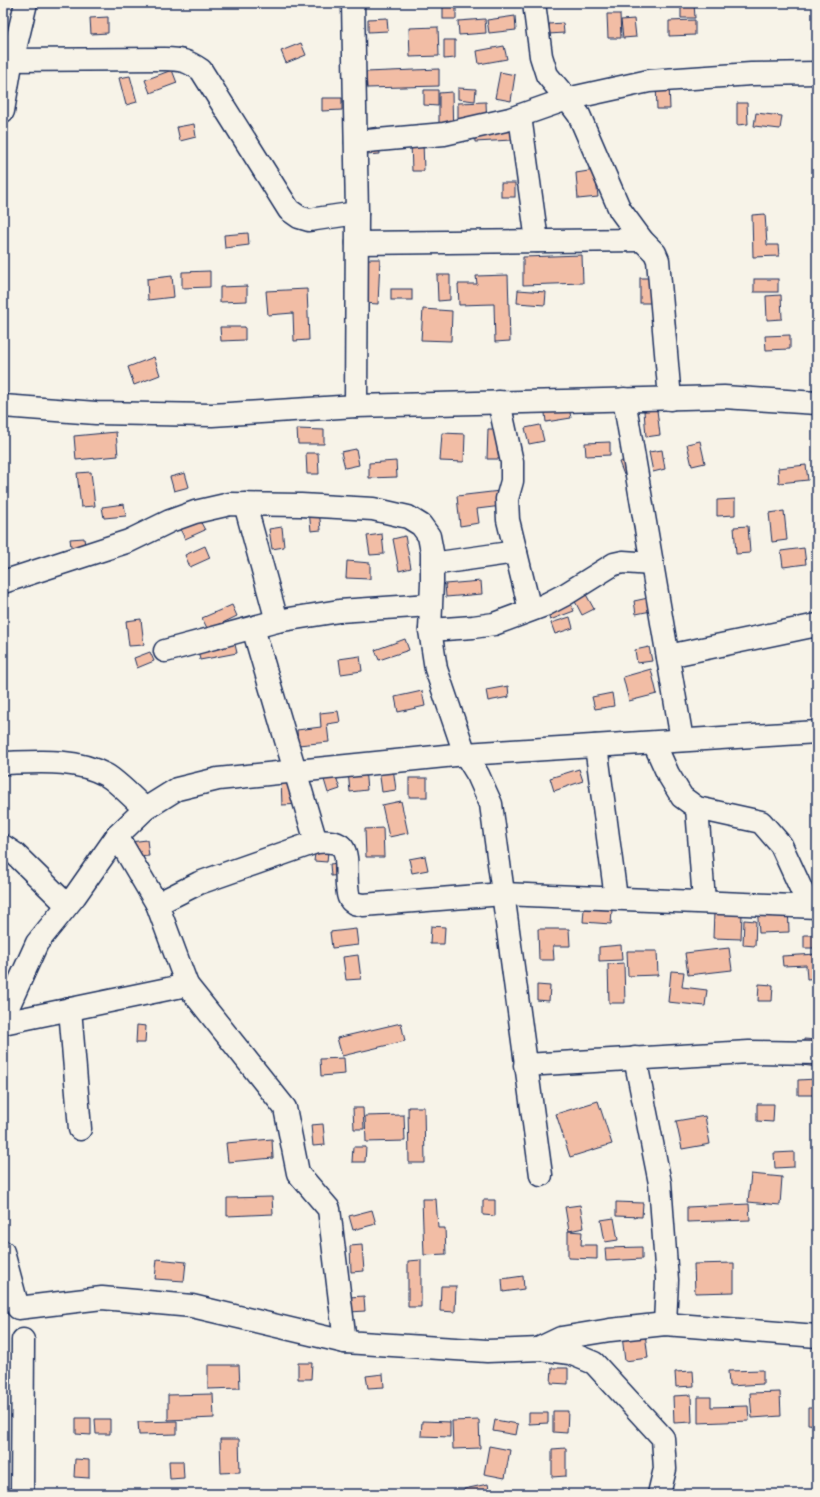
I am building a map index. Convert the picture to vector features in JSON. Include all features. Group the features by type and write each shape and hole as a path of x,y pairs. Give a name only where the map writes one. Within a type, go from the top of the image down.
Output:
{"street":[{"path":"3,111 8,60 26,3"},
{"path":"353,3 358,212 356,406"},
{"path":"534,3 542,56 547,75 579,115 620,210 642,240 655,253 659,265 670,399"},
{"path":"8,60 177,59 190,63 201,70 289,210 299,217 309,220 358,212"},
{"path":"356,142 444,134 510,119 567,99 649,81 751,74 817,73"},
{"path":"520,116 537,241"},
{"path":"357,243 642,240"},
{"path":"3,406 96,413 212,415 356,406 724,397 817,403"},
{"path":"624,399 682,740"},
{"path":"499,402 512,462 512,481 508,499 508,520 530,610"},
{"path":"3,582 129,540 170,521 195,512 230,504 301,505 374,509 408,517 421,525 429,536 432,564 430,630 436,669 465,754 478,775 491,804 541,1176"},
{"path":"245,504 278,621"},
{"path":"432,564 516,552"},
{"path":"430,630 494,624 566,594 614,564 623,562 652,564"},
{"path":"165,651 278,621 339,611 430,604"},
{"path":"668,656 817,625"},
{"path":"253,628 316,842"},
{"path":"3,1018 37,943 68,905 117,836 145,809 177,789 218,779 465,754 817,732"},
{"path":"654,742 668,774 682,797 697,808 761,822 780,846 813,907"},
{"path":"596,746 616,898"},
{"path":"3,763 57,762 84,765 107,775 145,809"},
{"path":"697,808 704,902"},
{"path":"117,836 157,904 187,985 284,1108 298,1173 329,1209 345,1342"},
{"path":"157,904 200,883 316,842 330,840 339,843 345,849 348,896 353,902 363,905 503,894 813,907"},
{"path":"3,846 15,854 68,905"},
{"path":"3,1024 187,985"},
{"path":"70,1009 80,1129"},
{"path":"525,1065 749,1052 817,1053"},
{"path":"635,1058 660,1182 667,1280 665,1324"},
{"path":"3,1252 18,1308 102,1298 192,1306 345,1342 487,1352 540,1349 570,1352 594,1363 663,1438 665,1470 659,1494"},
{"path":"540,1349 561,1338 610,1330 665,1324 817,1336"},
{"path":"22,1494 23,1340"}],"building":[{"path":"443,3 456,3 456,19 443,19"},
{"path":"464,3 480,3 480,6 464,5"},
{"path":"681,3 694,3 695,18 681,18"},
{"path":"607,14 620,14 621,38 608,38"},
{"path":"515,16 516,30 489,33 487,20"},
{"path":"108,17 108,33 91,34 90,18"},
{"path":"387,18 388,31 368,32 368,19"},
{"path":"485,19 486,33 459,35 458,21"},
{"path":"634,19 636,37 623,38 621,20"},
{"path":"695,20 695,35 669,36 669,21"},
{"path":"563,23 564,33 549,34 549,24"},
{"path":"438,27 439,56 410,57 409,28"},
{"path":"444,40 455,40 455,58 444,59"},
{"path":"301,43 306,55 286,63 281,51"},
{"path":"504,46 507,59 479,64 477,51"},
{"path":"439,69 439,86 367,88 366,72"},
{"path":"172,70 177,83 150,93 145,80"},
{"path":"500,72 515,75 511,101 495,98"},
{"path":"130,76 137,102 126,105 119,78"},
{"path":"656,83 669,83 670,109 657,109"},
{"path":"458,88 476,89 475,101 458,99"},
{"path":"424,90 438,90 438,106 424,105"},
{"path":"452,92 453,140 439,127 439,93"},
{"path":"322,98 342,98 342,110 322,111"},
{"path":"486,102 487,128 458,129 458,103"},
{"path":"737,103 747,103 748,124 737,125"},
{"path":"756,113 782,116 780,129 754,126"},
{"path":"194,124 196,137 180,141 177,127"},
{"path":"377,127 380,154 366,155 363,129"},
{"path":"512,128 512,140 475,142 474,130"},
{"path":"411,142 423,142 424,171 412,171"},
{"path":"595,170 598,197 578,199 576,173"},
{"path":"501,183 515,183 515,197 501,197"},
{"path":"765,214 767,245 778,245 779,256 753,257 752,215"},
{"path":"248,233 249,245 225,248 224,235"},
{"path":"582,255 583,283 523,285 523,257"},
{"path":"366,259 380,259 378,304 364,303"},
{"path":"210,271 210,287 182,288 182,272"},
{"path":"437,275 450,275 450,300 438,301"},
{"path":"508,275 510,341 495,342 494,304 459,305 458,284 477,284 476,276"},
{"path":"172,276 174,297 148,300 147,279"},
{"path":"640,278 655,278 655,303 640,303"},
{"path":"754,279 778,279 778,292 754,292"},
{"path":"247,286 247,301 220,302 220,287"},
{"path":"307,289 309,340 294,341 293,313 268,315 266,291"},
{"path":"391,289 412,289 412,300 391,300"},
{"path":"518,290 546,292 545,305 517,303"},
{"path":"781,295 782,319 767,320 766,296"},
{"path":"423,309 452,311 451,341 421,340"},
{"path":"220,327 245,327 245,340 221,341"},
{"path":"790,335 790,349 766,350 765,336"},
{"path":"154,357 160,375 134,385 128,367"},
{"path":"568,402 571,418 546,422 544,405"},
{"path":"657,410 660,435 646,437 644,411"},
{"path":"540,425 544,441 529,444 525,428"},
{"path":"297,429 324,430 324,444 298,444"},
{"path":"488,429 500,429 500,459 487,459"},
{"path":"116,432 118,456 76,460 74,436"},
{"path":"442,433 465,434 464,462 440,461"},
{"path":"700,441 705,463 692,466 687,444"},
{"path":"610,442 610,455 586,456 585,443"},
{"path":"356,449 359,465 345,468 341,452"},
{"path":"662,450 665,469 653,472 649,452"},
{"path":"306,453 318,453 319,474 307,474"},
{"path":"635,457 639,470 624,475 619,462"},
{"path":"396,461 397,477 369,478 369,463"},
{"path":"806,465 808,480 779,483 778,468"},
{"path":"91,472 95,506 81,507 77,473"},
{"path":"185,473 189,487 174,491 170,477"},
{"path":"500,491 502,506 477,509 479,523 460,526 457,496"},
{"path":"735,499 735,515 717,516 717,500"},
{"path":"124,504 126,516 104,518 102,507"},
{"path":"319,509 321,530 311,531 309,510"},
{"path":"784,511 787,540 772,542 769,513"},
{"path":"199,519 205,530 185,539 180,529"},
{"path":"748,526 750,553 736,554 734,527"},
{"path":"282,527 284,547 272,549 269,529"},
{"path":"382,534 384,554 370,555 367,536"},
{"path":"405,536 411,568 399,571 393,539"},
{"path":"84,538 86,553 72,554 70,539"},
{"path":"205,546 210,558 190,567 185,555"},
{"path":"804,548 806,564 783,567 781,551"},
{"path":"347,561 370,563 370,579 346,578"},
{"path":"481,581 482,594 446,597 445,584"},
{"path":"566,584 583,589 594,609 582,615"},
{"path":"563,585 574,611 550,620 540,594"},
{"path":"648,598 651,611 636,614 634,601"},
{"path":"232,605 237,616 208,630 202,618"},
{"path":"570,617 573,628 555,634 551,623"},
{"path":"141,619 144,645 129,646 126,621"},
{"path":"233,636 237,653 200,660 197,644"},
{"path":"405,639 409,650 379,660 375,650"},
{"path":"649,647 652,661 637,663 635,650"},
{"path":"150,652 154,661 137,668 134,658"},
{"path":"360,656 362,671 341,674 339,659"},
{"path":"651,669 657,694 629,701 623,677"},
{"path":"508,686 509,697 488,701 486,690"},
{"path":"422,691 425,706 398,712 395,697"},
{"path":"612,693 614,706 595,709 592,697"},
{"path":"338,711 340,722 327,724 329,742 298,745 297,730 321,727 320,713"},
{"path":"392,760 396,790 382,792 378,762"},
{"path":"365,769 367,790 350,792 348,771"},
{"path":"579,769 583,781 554,791 550,778"},
{"path":"334,770 340,789 328,793 322,773"},
{"path":"302,778 303,804 282,805 281,779"},
{"path":"409,778 427,778 427,797 409,797"},
{"path":"401,801 408,833 389,837 382,805"},
{"path":"383,828 384,857 366,857 365,829"},
{"path":"147,840 149,856 123,858 121,843"},
{"path":"317,840 329,841 327,862 314,861"},
{"path":"425,856 428,870 412,873 409,859"},
{"path":"355,861 356,874 331,876 330,864"},
{"path":"788,904 789,932 759,933 757,905"},
{"path":"584,909 612,910 611,924 583,922"},
{"path":"714,912 742,913 741,939 713,938"},
{"path":"744,920 756,921 755,946 743,945"},
{"path":"431,926 445,927 444,944 430,944"},
{"path":"356,929 358,945 332,948 330,932"},
{"path":"538,929 569,929 570,946 553,946 554,960 539,960"},
{"path":"804,935 817,935 817,948 804,948"},
{"path":"621,945 622,960 599,961 599,947"},
{"path":"729,948 732,970 688,975 685,953"},
{"path":"627,951 657,951 658,975 628,976"},
{"path":"817,954 817,978 807,979 806,965 783,966 782,956"},
{"path":"358,955 361,979 346,980 343,957"},
{"path":"624,963 625,1003 609,1003 608,964"},
{"path":"671,971 684,972 682,987 707,990 705,1006 668,1002"},
{"path":"759,984 773,985 772,1001 758,1001"},
{"path":"537,985 550,986 549,1001 537,1000"},
{"path":"401,1023 405,1041 342,1056 337,1038"},
{"path":"137,1025 146,1026 145,1043 136,1043"},
{"path":"804,1039 817,1040 817,1067 802,1065"},
{"path":"344,1058 345,1074 321,1076 320,1059"},
{"path":"817,1079 817,1095 798,1095 798,1080"},
{"path":"598,1101 612,1144 570,1157 556,1114"},
{"path":"757,1104 774,1104 773,1122 757,1121"},
{"path":"408,1107 424,1107 425,1163 409,1163"},
{"path":"353,1108 363,1108 364,1129 354,1129"},
{"path":"404,1115 405,1141 366,1142 365,1116"},
{"path":"705,1116 710,1144 682,1149 676,1121"},
{"path":"323,1124 325,1145 313,1146 311,1125"},
{"path":"272,1139 273,1158 228,1162 226,1143"},
{"path":"353,1147 366,1147 365,1162 352,1162"},
{"path":"794,1152 794,1167 775,1168 774,1153"},
{"path":"751,1174 782,1177 780,1205 748,1202"},
{"path":"272,1197 273,1214 227,1216 227,1198"},
{"path":"422,1199 436,1199 438,1228 445,1228 446,1254 424,1255"},
{"path":"483,1200 495,1200 495,1216 483,1215"},
{"path":"616,1202 643,1203 642,1217 616,1216"},
{"path":"749,1204 750,1220 687,1222 687,1207"},
{"path":"580,1205 584,1228 569,1231 565,1207"},
{"path":"372,1210 376,1224 353,1230 349,1216"},
{"path":"614,1218 618,1240 605,1242 601,1220"},
{"path":"568,1231 582,1232 581,1245 597,1245 597,1259 568,1258"},
{"path":"362,1245 364,1271 351,1272 350,1246"},
{"path":"642,1247 642,1259 606,1261 605,1248"},
{"path":"157,1259 186,1262 184,1281 155,1279"},
{"path":"421,1260 421,1307 408,1307 408,1261"},
{"path":"734,1263 734,1292 695,1293 694,1264"},
{"path":"523,1276 524,1289 503,1292 502,1279"},
{"path":"441,1286 456,1286 455,1312 440,1311"},
{"path":"364,1296 365,1311 350,1312 349,1297"},
{"path":"645,1333 648,1358 625,1361 622,1336"},
{"path":"298,1363 312,1363 311,1379 298,1379"},
{"path":"208,1365 239,1365 240,1388 208,1389"},
{"path":"552,1368 568,1368 568,1384 551,1383"},
{"path":"763,1370 763,1384 729,1386 728,1371"},
{"path":"693,1371 694,1386 676,1387 675,1372"},
{"path":"383,1374 384,1387 368,1388 366,1376"},
{"path":"780,1392 781,1416 752,1418 750,1393"},
{"path":"213,1394 214,1418 168,1420 168,1395"},
{"path":"691,1395 692,1422 674,1423 673,1396"},
{"path":"698,1397 711,1397 711,1407 748,1406 749,1421 698,1423"},
{"path":"808,1408 817,1408 817,1425 808,1424"},
{"path":"553,1411 568,1411 567,1433 553,1432"},
{"path":"529,1413 548,1413 548,1423 529,1424"},
{"path":"76,1418 91,1418 91,1435 76,1434"},
{"path":"95,1419 110,1419 110,1434 96,1434"},
{"path":"479,1420 480,1448 453,1449 452,1421"},
{"path":"495,1420 518,1424 516,1435 493,1431"},
{"path":"177,1421 177,1434 139,1435 138,1422"},
{"path":"422,1421 450,1422 450,1437 421,1436"},
{"path":"220,1439 239,1439 240,1472 221,1473"},
{"path":"489,1446 510,1450 505,1478 484,1474"},
{"path":"566,1448 566,1476 552,1477 552,1449"},
{"path":"75,1459 89,1460 89,1478 74,1477"},
{"path":"169,1461 183,1461 184,1478 170,1479"},
{"path":"488,1484 490,1494 465,1494 464,1489"}]}
